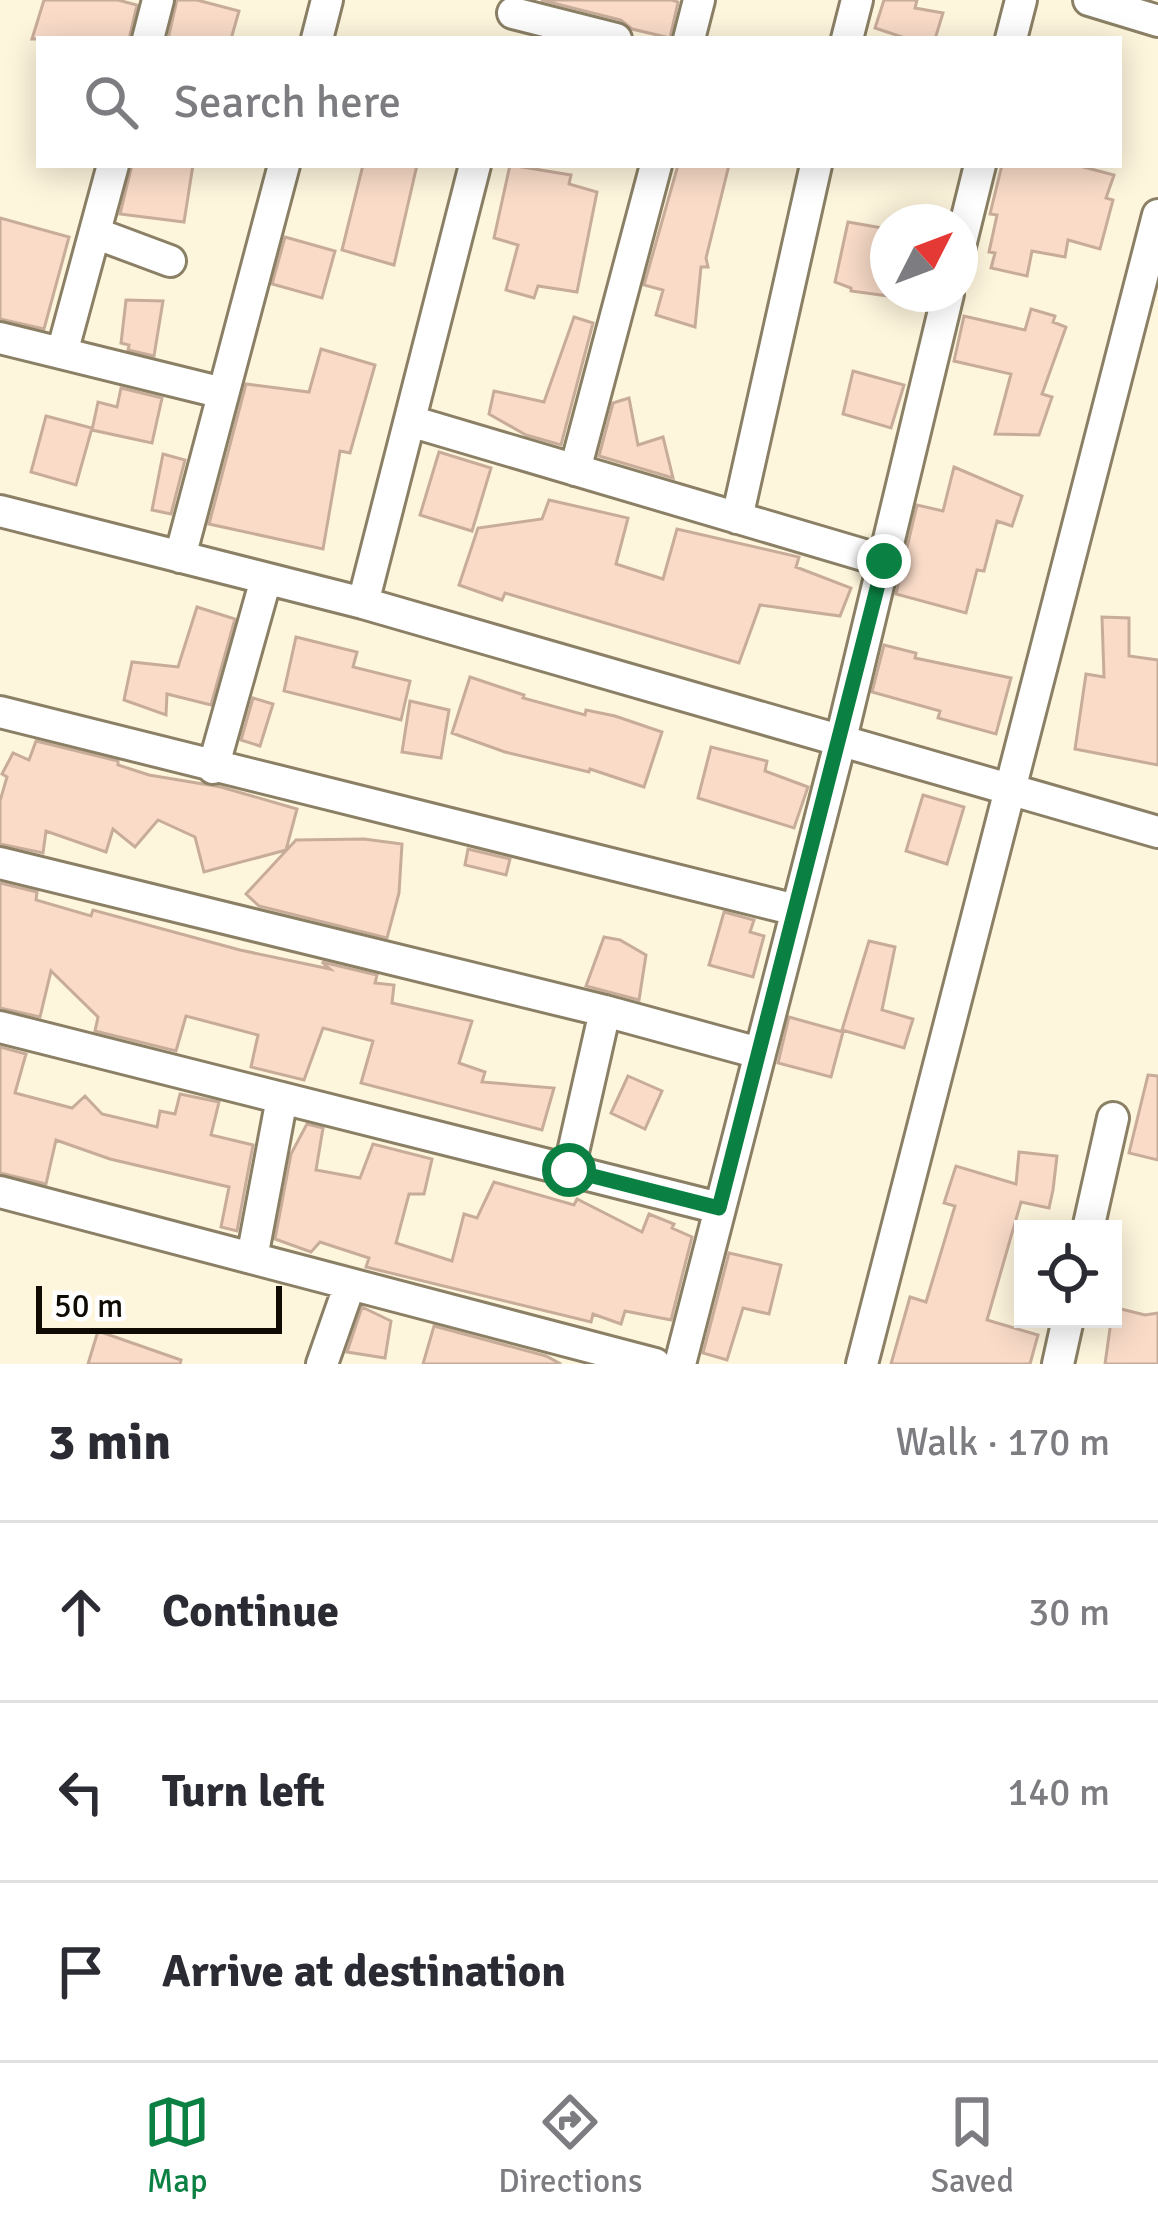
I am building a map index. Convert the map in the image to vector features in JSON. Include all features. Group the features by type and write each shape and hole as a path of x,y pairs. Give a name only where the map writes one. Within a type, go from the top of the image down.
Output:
{"street":[{"path":"149,36 158,0"},
{"path":"318,36 327,0"},
{"path":"690,36 699,0"},
{"path":"848,36 857,0"},
{"path":"1012,36 1021,0"},
{"path":"1089,0 1158,21"},
{"path":"512,17 602,36"},
{"path":"62,353 112,168"},
{"path":"180,557 283,168"},
{"path":"363,603 474,168"},
{"path":"575,470 655,168"},
{"path":"736,518 815,168"},
{"path":"970,204 979,168"},
{"path":"862,1364 1158,215"},
{"path":"95,233 170,261"},
{"path":"680,1364 841,740 945,312"},
{"path":"0,338 223,393"},
{"path":"410,421 884,561"},
{"path":"0,511 363,603 1158,832"},
{"path":"213,767 266,579"},
{"path":"0,712 796,910"},
{"path":"0,863 759,1053"},
{"path":"569,1170 605,1011"},
{"path":"0,1027 719,1208"},
{"path":"253,1258 282,1098"},
{"path":"1090,1220 1113,1118"},
{"path":"0,1192 655,1364"},
{"path":"322,1364 350,1284"},
{"path":"1058,1364 1066,1328"}],"building":[{"path":"44,0 118,0 137,5 130,36 32,39"},
{"path":"177,0 239,11 232,36 169,36"},
{"path":"541,0 678,2 670,36 632,29 621,20"},
{"path":"884,0 917,0 915,8 943,13 936,36 899,36 875,28"},
{"path":"131,168 193,168 184,222 120,214"},
{"path":"362,168 416,168 394,265 342,250"},
{"path":"509,168 571,175 569,184 597,192 577,292 538,286 534,298 506,290 518,245 494,238"},
{"path":"677,168 728,168 706,258 708,267 701,267 695,327 656,315 663,290 644,285"},
{"path":"1001,168 1087,168 1114,175 1106,198 1113,200 1100,249 1068,240 1065,257 1032,251 1027,276 991,268 995,253 989,252 997,215 990,214"},
{"path":"0,218 69,237 44,329 0,319"},
{"path":"848,222 870,226 870,294 835,282"},
{"path":"285,237 335,251 322,298 272,284"},
{"path":"126,300 163,301 154,356 128,350 129,345 121,343"},
{"path":"1031,309 1055,316 1053,322 1066,327 1042,394 1052,397 1039,435 995,434 1011,374 954,361 964,316 1025,330"},
{"path":"574,317 593,323 561,445 526,435 489,414 494,391 544,402"},
{"path":"321,349 375,365 350,453 340,451 323,549 209,524 246,384 309,392"},
{"path":"853,371 904,385 891,428 843,414"},
{"path":"121,388 162,398 152,443 92,430 98,402 117,407"},
{"path":"629,398 638,445 663,437 673,478 599,456 613,403"},
{"path":"46,416 92,428 76,485 31,472"},
{"path":"439,452 491,468 472,531 420,515"},
{"path":"163,454 185,460 171,514 152,510"},
{"path":"954,467 1022,496 1012,526 997,521 984,571 977,570 966,613 896,594 917,505 943,511"},
{"path":"549,500 628,518 616,564 663,579 677,529 799,557 796,567 851,588 840,616 760,605 739,663 505,593 502,600 459,585 478,528 542,519"},
{"path":"197,607 235,619 211,705 167,694 166,715 124,700 132,662 178,667"},
{"path":"1102,617 1129,618 1129,656 1158,660 1158,765 1075,749 1086,674 1104,677"},
{"path":"296,637 357,652 353,667 410,681 401,720 284,691"},
{"path":"884,645 916,653 915,658 1011,678 996,734 938,718 940,711 872,692"},
{"path":"470,677 523,698 585,715 586,710 615,716 662,732 644,787 590,769 505,752 452,733"},
{"path":"253,698 273,704 260,746 241,740"},
{"path":"410,701 449,710 441,758 402,752"},
{"path":"36,741 118,761 118,765 149,775 221,787 297,809 286,850 204,872 195,837 158,820 135,847 113,829 106,852 46,831 43,853 0,844 0,801 7,777 2,774 13,753 29,760"},
{"path":"711,747 767,761 765,771 808,787 794,828 698,798"},
{"path":"923,795 964,807 947,864 906,851"},
{"path":"296,840 402,844 399,893 387,938 259,906 246,894"},
{"path":"468,849 510,859 506,875 465,865"},
{"path":"0,883 37,892 36,900 91,916 93,910 240,950 377,975 375,983 394,985 392,1003 472,1021 459,1063 485,1072 482,1082 554,1088 542,1130 361,1083 373,1041 323,1028 304,1080 251,1067 258,1035 186,1016 176,1051 95,1031 98,1017 51,971 40,1017 0,1008"},
{"path":"724,912 754,920 750,932 764,936 753,977 709,965"},
{"path":"604,937 646,955 639,1000 586,986"},
{"path":"869,941 895,947 882,1010 913,1019 904,1048 842,1030"},
{"path":"789,1017 843,1032 831,1077 778,1063"},
{"path":"0,1047 26,1054 15,1093 72,1108 85,1096 102,1114 157,1127 160,1111 175,1114 180,1094 219,1102 211,1135 253,1145 237,1231 221,1227 229,1187 110,1159 56,1140 46,1184 0,1173"},
{"path":"1148,1075 1158,1076 1158,1160 1129,1153"},
{"path":"628,1076 662,1091 645,1129 611,1113"},
{"path":"307,1124 323,1128 316,1170 360,1178 373,1144 432,1159 424,1194 409,1194 396,1243 452,1261 464,1214 477,1218 494,1182 574,1205 577,1199 642,1232 649,1214 674,1224 672,1228 692,1237 671,1320 625,1311 621,1324 593,1314 591,1322 366,1267 369,1258 320,1242 311,1252 275,1239 291,1154"},
{"path":"1019,1152 1057,1156 1049,1208 1021,1202 987,1320 1038,1335 1030,1364 891,1364 910,1297 926,1302 955,1206 944,1203 956,1166 1016,1184"},
{"path":"729,1253 781,1265 769,1314 743,1308 727,1360 703,1353"},
{"path":"362,1307 391,1321 385,1358 347,1352"},
{"path":"1122,1309 1158,1313 1158,1364 1105,1364 1110,1328 1122,1328"},
{"path":"434,1326 546,1356 561,1364 423,1364"},
{"path":"98,1331 181,1360 180,1364 88,1364"}],"route":[{"path":"569,1170 719,1208 884,561"}]}
